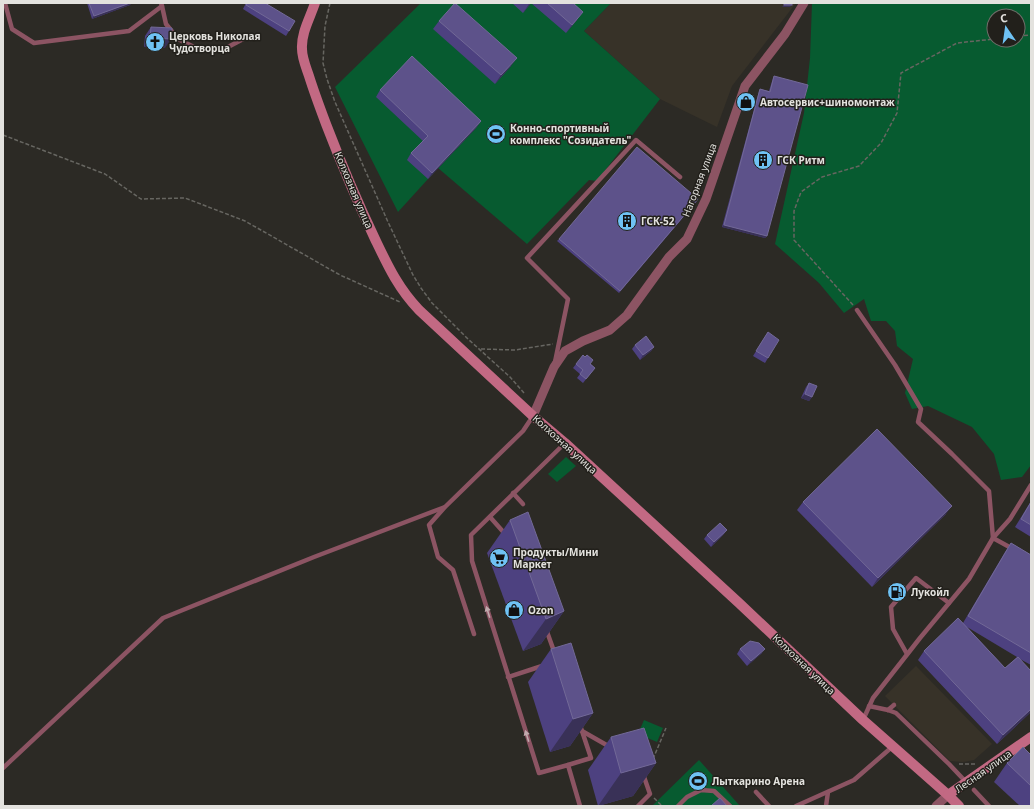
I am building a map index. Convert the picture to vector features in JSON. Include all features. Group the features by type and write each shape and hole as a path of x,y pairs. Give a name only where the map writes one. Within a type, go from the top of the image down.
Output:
{"street":[{"name":"Колхозная улица","path":"315,3 302,42 304,62 316,98 347,178 388,267 396,282 404,292 419,310 535,412 565,443 739,602 892,747 959,806"},
{"name":"Нагорная улица","path":"535,412 554,367 565,351 582,341 610,330 627,315 669,257 687,239 706,198 745,86 785,34 804,3"},
{"name":"Лесная улица","path":"936,806 966,782 1015,752 1031,737"}],"lane":[{"path":"5,3 12,29 34,43 129,31 162,5 166,24 178,39 200,50 228,47 247,37"},
{"path":"554,367 568,298 527,258 636,140 680,177"},
{"path":"857,310 895,365 922,409 918,422 989,491 993,538"},
{"path":"474,634 453,570 438,557 429,525 445,507 523,431 535,412"},
{"path":"565,443 471,535 472,561 539,773 591,758 577,717"},
{"path":"863,720 873,698 969,578 993,538 1010,519 1031,485"},
{"path":"513,493 523,504"},
{"path":"3,768 163,618 314,557 445,507"},
{"path":"490,517 507,537"},
{"path":"993,538 1018,552"},
{"path":"908,654 893,629 891,607 916,578 949,603"},
{"path":"543,621 556,657"},
{"path":"508,677 546,665"},
{"path":"888,710 894,705"},
{"path":"869,706 896,713 945,758 966,782"},
{"path":"582,731 615,749"},
{"path":"796,806 854,780 892,747"},
{"path":"568,765 580,806"},
{"path":"638,806 650,794 640,771"},
{"path":"678,806 687,797 701,790 714,791 730,806"},
{"path":"974,790 989,806"},
{"path":"756,792 769,806"},
{"path":"826,806 828,792"}],"path":[{"path":"330,3 325,26 323,62 327,79 335,102 413,275 420,288 432,303 468,339 481,349 510,377 535,412"},
{"path":"857,310 794,240 794,211 801,192 822,177 859,166 881,143 897,113 901,73 957,43 986,40"},
{"path":"3,135 105,174 141,198 185,198 245,221 340,275 405,304"},
{"path":"481,349 515,350 559,343"},
{"path":"652,761 666,728"},
{"path":"949,764 979,764"},
{"path":"657,801 662,806"}],"shaded area":[{"path":"611,3 796,3 732,86 717,127 660,99 584,31"},
{"path":"916,666 992,744 974,760 963,762 950,761 885,696"}],"green space":[{"name":"Конно-спортивный комплекс \"Созидатель\"","path":"421,3 611,3 584,31 660,99 597,181 589,180 527,244 438,168 398,212 335,87"},
{"path":"812,3 1031,3 1031,465 1022,477 1001,480 994,454 972,427 928,406 912,409 905,393 913,359 897,346 895,331 886,321 871,321 864,299 844,313 819,283 775,244 804,113 810,58"},
{"path":"566,457 576,466 557,482 548,474"},
{"path":"644,720 663,728 657,742 638,734"},
{"name":"Лыткарино Арена","path":"699,760 740,806 652,806"}],"building":[{"path":"89,3 130,3 94,16"},
{"path":"247,3 265,3 295,21 289,31 246,5"},
{"path":"455,3 517,58 501,75 439,21"},
{"path":"547,3 573,3 583,12 572,25"},
{"path":"784,3 792,3 792,5 784,5"},
{"path":"151,27 172,28 171,39 150,38"},
{"path":"412,56 481,121 432,173 411,153 428,136 380,90"},
{"name":"ГСК Ритм","path":"774,76 808,85 767,236 724,225 760,89 770,92"},
{"name":"ГСК-52","path":"637,147 698,199 620,291 559,239"},
{"path":"768,332 779,340 768,358 756,351"},
{"path":"646,336 654,347 643,355 635,345"},
{"path":"583,355 585,357 587,355 593,360 590,364 595,368 586,379 580,374 583,370 576,364"},
{"path":"809,383 817,386 812,397 805,394"},
{"path":"877,429 952,506 878,578 803,502"},
{"path":"1031,502 1031,525 1021,519"},
{"path":"528,512 564,611 546,619 510,520"},
{"path":"720,523 727,530 714,542 707,535"},
{"path":"1011,543 1031,555 1031,653 968,616"},
{"path":"958,618 1005,668 1018,657 1031,671 1031,709 1003,735 924,651"},
{"path":"750,641 759,643 765,649 751,661 740,649"},
{"path":"571,643 593,713 573,719 551,649"},
{"path":"644,728 656,763 621,773 611,737"},
{"path":"1023,747 1031,755 1031,786 1007,763"},
{"path":"720,798 727,806 711,806"}],"place":[{"name":"Церковь Николая Чудотворца","path":"155,42"},
{"name":"Автосервис+шиномонтаж","path":"746,102"},
{"name":"Конно-спортивный комплекс \"Созидатель\"","path":"496,134"},
{"name":"ГСК Ритм","path":"763,160"},
{"name":"ГСК-52","path":"627,221"},
{"name":"Продукты/Мини Маркет","path":"499,558"},
{"name":"Лукойл","path":"897,592"},
{"name":"Ozon","path":"514,610"},
{"name":"Лыткарино Арена","path":"698,781"}]}
